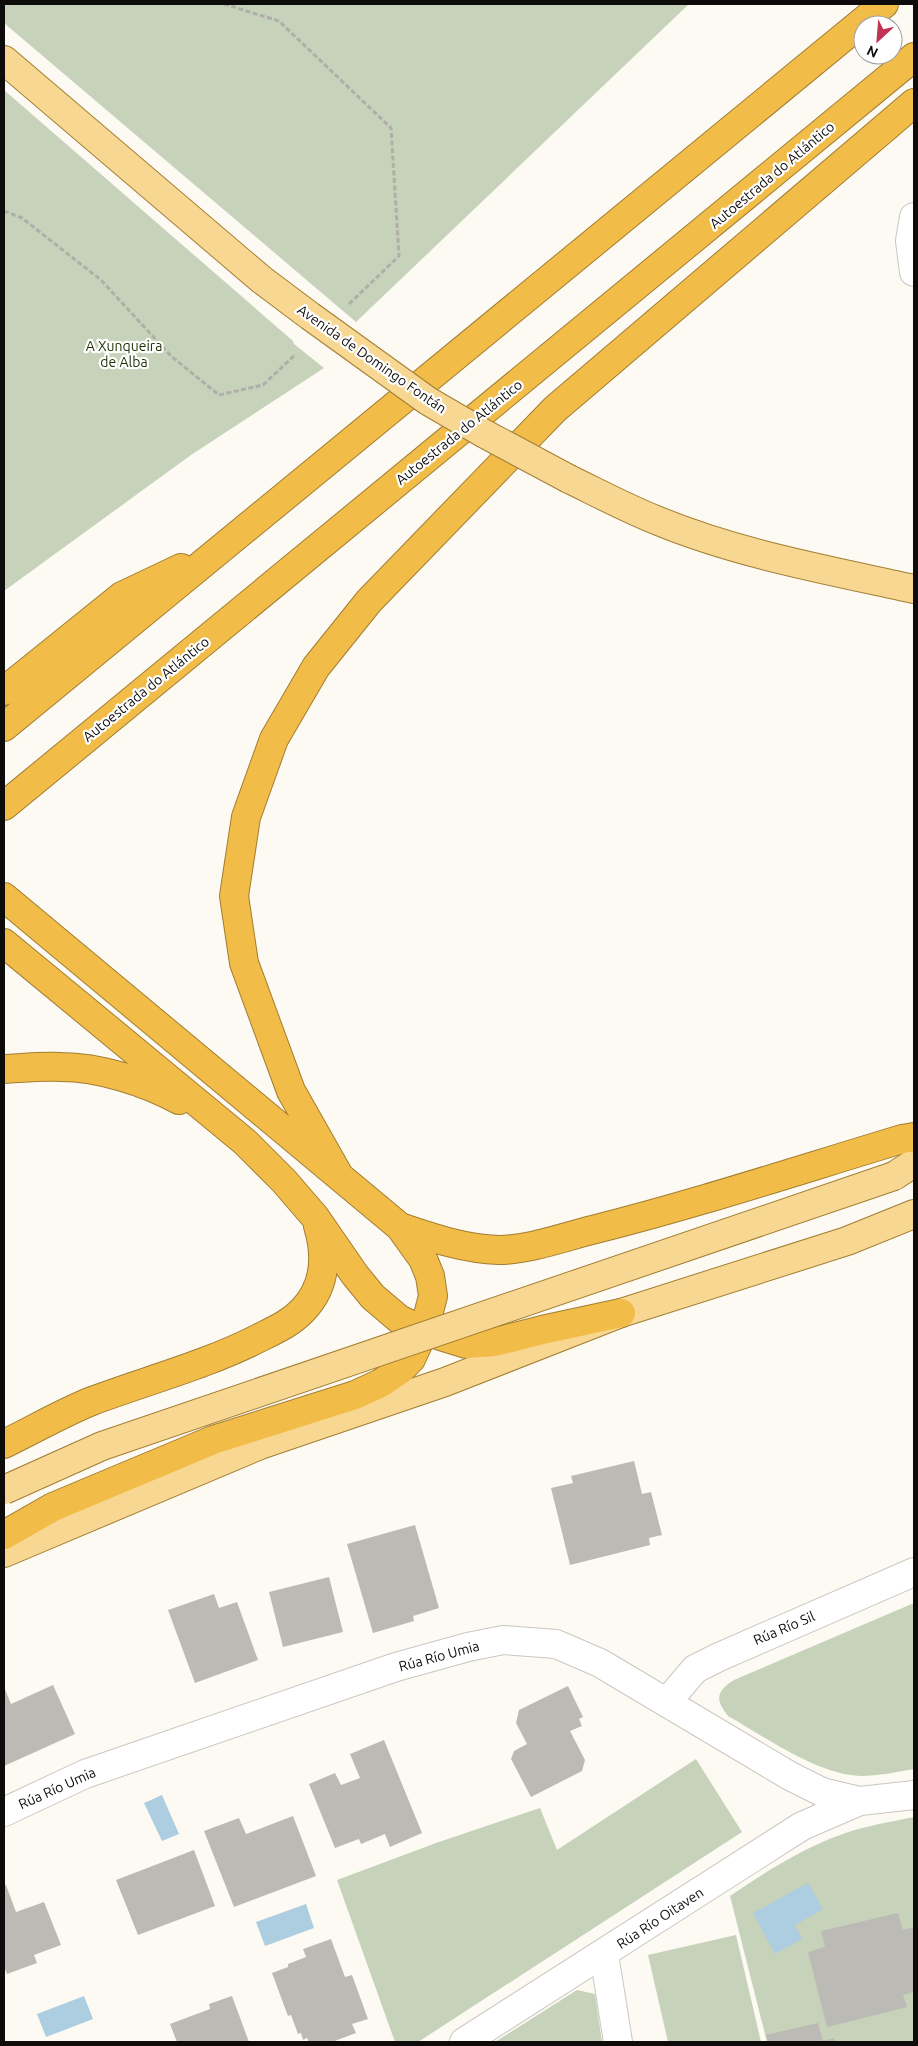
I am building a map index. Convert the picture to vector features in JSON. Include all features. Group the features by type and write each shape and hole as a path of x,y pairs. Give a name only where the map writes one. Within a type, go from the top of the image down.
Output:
{"highway":[{"path":"4,727 884,4"},
{"name":"Autoestrada do Atlántico","path":"4,806 914,57"},
{"path":"338,1174 292,1091 244,963 234,896 246,817 274,739 316,668 369,601 555,409 914,103"},
{"path":"4,691 122,596 221,549"},
{"path":"4,897 400,1227 423,1259 430,1276 433,1296 424,1331 411,1359 400,1370 381,1383 355,1395 212,1440 53,1507 4,1535"},
{"path":"6,944 245,1142 284,1181 315,1217 355,1276 373,1297 399,1319 424,1331 466,1344 495,1342 621,1313"},
{"path":"4,1069 63,1066 98,1071 157,1088 220,1122"},
{"path":"400,1227 461,1246 500,1250 527,1246 640,1218 892,1141 914,1137"},
{"path":"4,1444 90,1402 234,1351 290,1322 315,1296 321,1279 325,1260 324,1244 315,1217"}],"main road":[{"name":"Avenida de Domingo Fontán","path":"4,60 262,280 428,401 483,433 569,479 656,520 723,543 790,562 914,589"},
{"path":"4,1490 102,1446 904,1170"},
{"path":"4,1553 260,1445 445,1382 621,1313 848,1241 914,1214"}],"street":[{"path":"914,217 910,241 914,272"},
{"name":"Rúa Río Sil","path":"667,1702 696,1669 719,1657 914,1572"},
{"name":"Rúa Río Umia","path":"4,1812 85,1774 387,1670 468,1647 504,1640 556,1644 600,1663 790,1776 822,1792 860,1801"},
{"path":"860,1801 914,1795"},
{"name":"Rúa Río Oitaven","path":"464,2042 802,1826 860,1801"},
{"path":"604,1954 618,2042"}],"path":[{"path":"224,4 279,22 391,128 399,256 343,309"},
{"path":"4,211 22,218 100,280 170,356 219,395 263,385 296,354"}],"green space":[{"path":"4,4 689,4 356,322 4,23"},
{"name":"A Xunqueira de Alba","path":"4,90 293,341 294,344 324,368 191,455 4,591"},
{"path":"914,1603 914,1769 881,1775 861,1776 827,1769 775,1744 728,1716 721,1705 719,1696 721,1692 734,1680"},
{"path":"696,1759 742,1832 418,2042 395,2042 337,1880 436,1843 540,1808 557,1850"},
{"path":"914,1817 914,2042 767,2042 730,1896 783,1862 811,1847 858,1829"},
{"path":"736,1935 761,2042 668,2042 648,1955"},
{"path":"577,1990 595,1994 602,2042 495,2042"}],"water":[{"path":"162,1795 179,1834 162,1841 144,1803"},
{"path":"808,1883 823,1909 795,1925 802,1939 775,1954 753,1913"},
{"path":"306,1904 314,1928 265,1946 256,1922"},
{"path":"84,1996 93,2019 46,2037 37,2014"}],"building":[{"path":"634,1461 642,1494 651,1492 662,1535 649,1538 650,1545 570,1565 551,1488 573,1483 571,1476"},
{"path":"415,1525 439,1608 413,1616 414,1621 373,1633 347,1544"},
{"path":"329,1577 343,1632 283,1647 269,1592"},
{"path":"214,1594 219,1608 237,1602 258,1660 195,1683 168,1610"},
{"path":"53,1685 75,1734 4,1766 4,1687 11,1704"},
{"path":"568,1686 583,1717 579,1719 582,1726 570,1731 585,1760 582,1771 531,1797 511,1759 514,1751 527,1744 516,1723 519,1710"},
{"path":"384,1740 422,1833 390,1847 385,1834 361,1844 359,1839 335,1848 309,1784 335,1773 341,1785 360,1778 350,1754"},
{"path":"293,1816 316,1876 234,1907 204,1831 239,1818 246,1834"},
{"path":"194,1850 215,1906 138,1935 116,1880"},
{"path":"6,1885 16,1912 44,1902 61,1945 34,1955 37,1963 7,1974 4,1966 4,1886"},
{"path":"898,1913 903,1930 914,1927 914,1992 903,1995 907,2007 827,2027 808,1952 825,1947 821,1931"},
{"path":"331,1939 345,1977 352,1975 368,2019 352,2024 356,2033 332,2042 309,2042 307,2038 303,2040 301,2033 298,2034 291,2015 288,2016 272,1973 306,1957 303,1949"},
{"path":"232,1996 249,2042 177,2042 170,2024 210,2009 209,2004"},
{"path":"818,2023 823,2041 834,2038 835,2042 768,2042 766,2035"}]}
